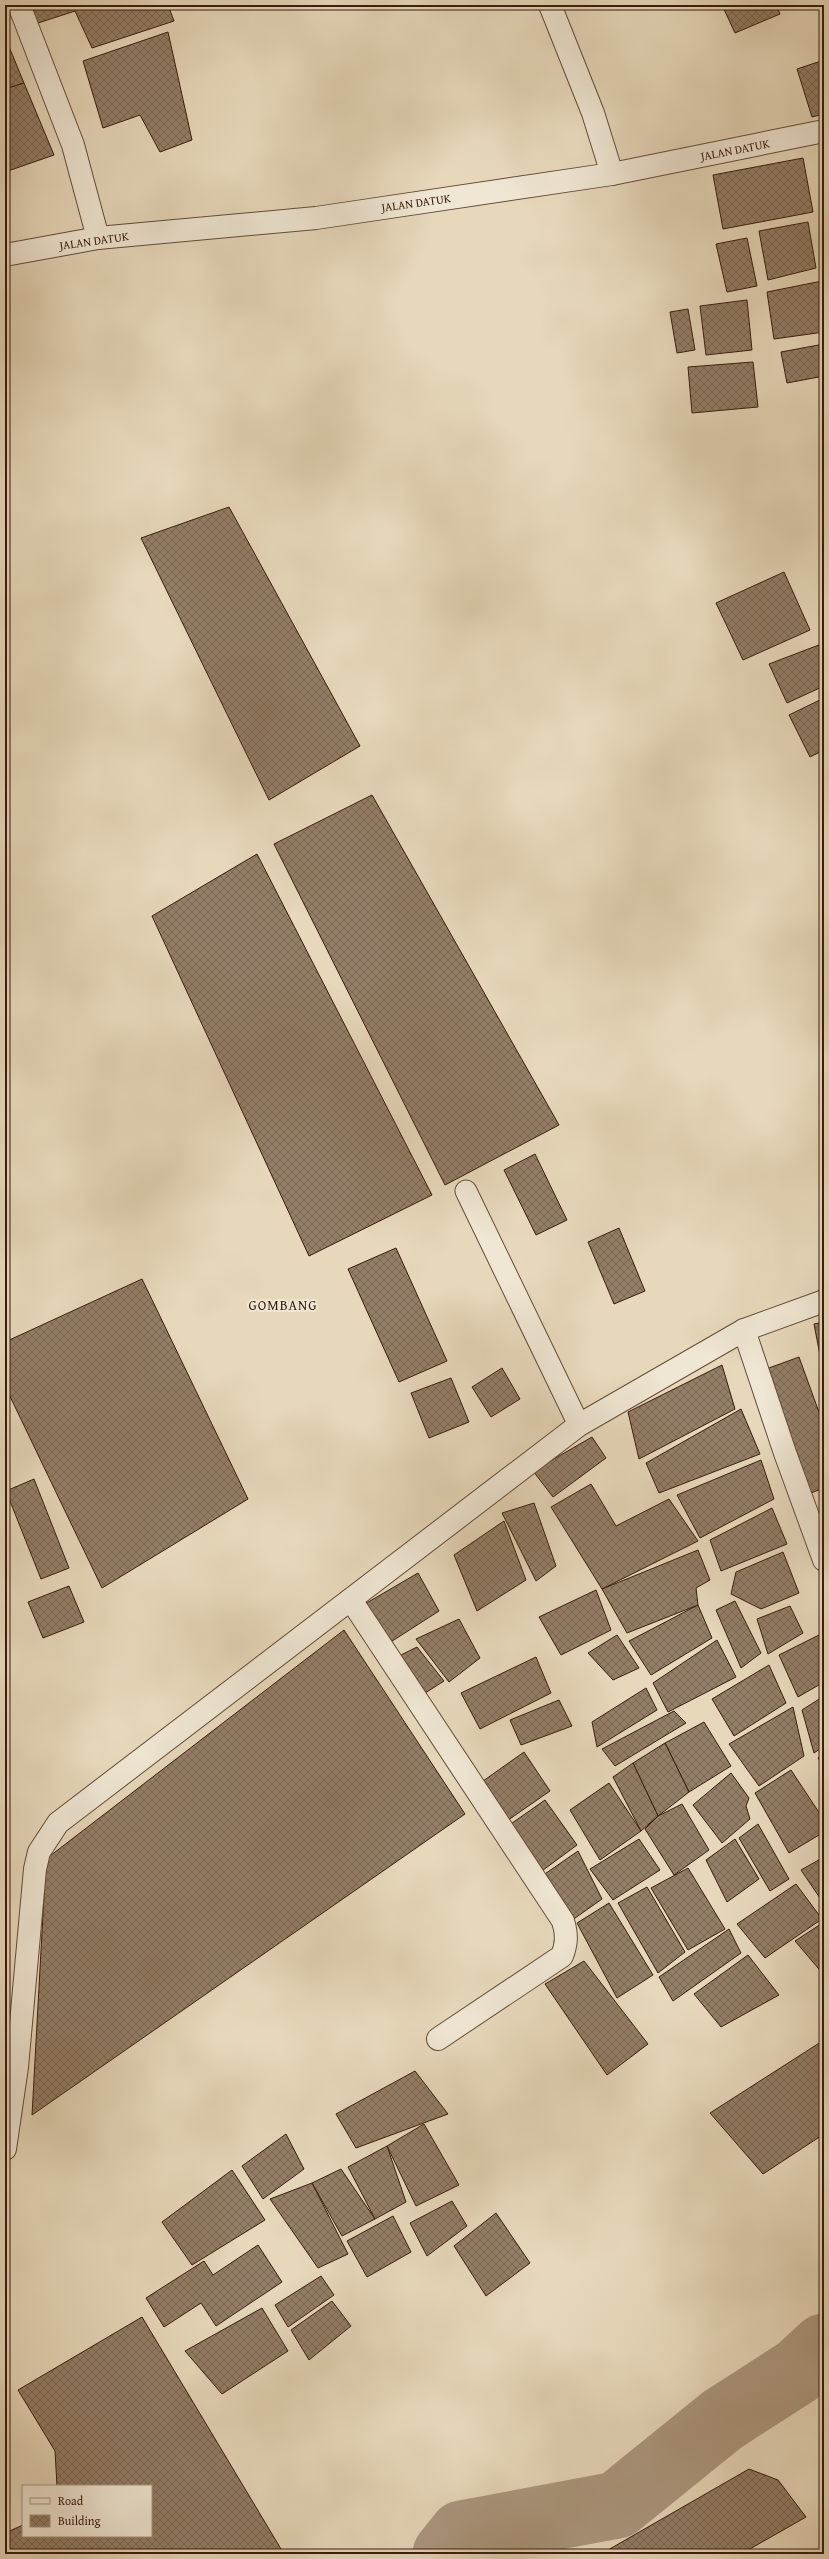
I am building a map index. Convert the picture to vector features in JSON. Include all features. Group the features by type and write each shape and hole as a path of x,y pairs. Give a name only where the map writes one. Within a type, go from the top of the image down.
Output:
{"street":[{"path":"19,5 73,145 86,188 98,238"},
{"path":"550,5 575,65 593,114 612,174"},
{"name":"JALAN DATUK","path":"5,255 98,238 316,218 612,174 823,135"},
{"path":"5,2149 17,2067 35,1869 39,1852 48,1836 58,1823 579,1425 744,1330 824,1301"},
{"path":"744,1330 785,1453 824,1560"},
{"path":"351,1600 563,1921 567,1934 566,1946 562,1956 438,2039"}],"lane":[{"path":"466,1191 579,1425"}],"building":[{"path":"30,5 168,5 174,21 92,48 75,11 35,24"},
{"path":"722,5 776,5 780,14 735,33"},
{"path":"168,32 192,140 160,152 140,115 103,128 83,61"},
{"path":"5,37 24,83 5,89"},
{"path":"824,60 824,114 812,117 797,69"},
{"path":"24,83 54,155 5,172 5,89"},
{"path":"803,158 813,212 723,229 713,175"},
{"path":"808,222 816,268 768,280 759,231"},
{"path":"747,238 757,286 727,292 716,244"},
{"path":"822,281 824,289 824,332 774,339 767,292"},
{"path":"747,300 752,350 706,355 700,306"},
{"path":"688,309 695,350 677,353 670,312"},
{"path":"824,344 824,376 787,383 781,352"},
{"path":"753,362 758,407 692,413 688,367"},
{"path":"229,507 360,746 269,800 141,538"},
{"path":"784,572 810,630 743,660 716,603"},
{"path":"824,643 824,686 787,703 769,664"},
{"path":"824,698 824,750 810,757 789,715"},
{"path":"372,795 559,1125 445,1185 274,844"},
{"path":"257,854 432,1195 309,1256 152,916"},
{"path":"535,1154 567,1220 536,1235 504,1170"},
{"path":"619,1228 645,1291 614,1304 588,1242"},
{"path":"396,1248 447,1361 399,1382 348,1269"},
{"path":"142,1279 248,1499 102,1588 5,1386 5,1342"},
{"path":"824,1322 824,1376 814,1324"},
{"path":"799,1357 824,1426 824,1488 803,1496 758,1372"},
{"path":"722,1365 735,1409 639,1459 628,1412"},
{"path":"502,1368 520,1399 491,1417 472,1387"},
{"path":"451,1378 469,1422 429,1438 411,1393"},
{"path":"741,1409 760,1454 659,1493 646,1463"},
{"path":"592,1437 606,1458 553,1497 533,1471"},
{"path":"761,1460 774,1499 700,1538 677,1495"},
{"path":"34,1479 69,1568 41,1579 6,1491"},
{"path":"591,1484 616,1526 669,1499 698,1541 602,1589 551,1507"},
{"path":"534,1503 556,1566 536,1581 502,1513"},
{"path":"772,1508 787,1544 721,1571 710,1540"},
{"path":"504,1521 526,1580 477,1611 454,1555"},
{"path":"698,1550 710,1580 696,1588 698,1605 627,1633 602,1589"},
{"path":"783,1552 799,1593 761,1609 731,1594 736,1572"},
{"path":"418,1573 439,1611 386,1645 358,1608"},
{"path":"69,1586 84,1622 43,1638 28,1602"},
{"path":"596,1590 611,1630 561,1655 539,1617"},
{"path":"735,1601 761,1653 741,1668 716,1610"},
{"path":"698,1605 712,1638 651,1675 629,1641"},
{"path":"790,1606 803,1633 768,1654 757,1619"},
{"path":"459,1619 480,1658 449,1682 416,1639"},
{"path":"344,1630 465,1814 32,2115 46,1859"},
{"path":"823,1633 824,1682 798,1697 779,1655"},
{"path":"617,1635 639,1668 613,1680 588,1653"},
{"path":"717,1640 736,1677 668,1712 653,1683"},
{"path":"417,1647 444,1681 422,1695 393,1659"},
{"path":"536,1657 551,1693 480,1729 461,1693"},
{"path":"769,1665 786,1703 734,1736 712,1699"},
{"path":"646,1688 657,1710 597,1747 592,1722"},
{"path":"824,1696 824,1746 814,1753 802,1710"},
{"path":"559,1700 572,1726 521,1745 510,1720"},
{"path":"793,1707 804,1756 759,1786 729,1744"},
{"path":"674,1711 686,1723 615,1766 602,1749"},
{"path":"704,1722 731,1766 689,1792 665,1743"},
{"path":"665,1743 689,1792 658,1816 633,1763"},
{"path":"524,1752 550,1791 501,1825 476,1786"},
{"path":"824,1754 824,1766 818,1758"},
{"path":"633,1763 658,1816 641,1831 613,1777"},
{"path":"791,1770 824,1820 824,1832 789,1853 755,1793"},
{"path":"731,1773 749,1798 746,1806 750,1819 722,1843 693,1805"},
{"path":"609,1783 641,1831 600,1860 570,1810"},
{"path":"545,1800 577,1845 535,1876 505,1828"},
{"path":"682,1804 709,1850 674,1875 645,1829 658,1816"},
{"path":"758,1824 789,1879 770,1891 739,1838"},
{"path":"639,1839 660,1870 613,1900 590,1869"},
{"path":"735,1839 759,1879 727,1902 706,1860"},
{"path":"578,1851 602,1899 568,1923 542,1876"},
{"path":"824,1857 824,1904 801,1870"},
{"path":"688,1868 725,1929 688,1950 651,1888"},
{"path":"796,1884 822,1919 765,1958 737,1924"},
{"path":"647,1887 685,1952 658,1973 618,1903"},
{"path":"609,1903 653,1975 617,1998 577,1923"},
{"path":"824,1922 824,1975 795,1941"},
{"path":"729,1929 741,1953 673,2001 659,1977"},
{"path":"748,1955 779,1995 721,2027 694,1994"},
{"path":"584,1961 648,2044 607,2075 545,1984"},
{"path":"824,2040 824,2134 763,2174 710,2113"},
{"path":"415,2071 448,2114 356,2148 336,2114"},
{"path":"424,2124 459,2185 416,2206 387,2146"},
{"path":"286,2134 304,2169 263,2199 242,2166"},
{"path":"387,2146 406,2202 375,2219 348,2167"},
{"path":"341,2169 375,2219 342,2236 312,2183"},
{"path":"232,2170 265,2220 192,2265 162,2222"},
{"path":"312,2183 348,2254 318,2268 270,2199"},
{"path":"452,2201 467,2226 427,2256 410,2223"},
{"path":"496,2213 530,2263 486,2296 454,2246"},
{"path":"393,2216 411,2252 367,2277 347,2241"},
{"path":"258,2245 282,2282 216,2326 201,2303 164,2327 146,2298 204,2261 213,2275"},
{"path":"321,2276 334,2295 288,2327 275,2305"},
{"path":"332,2301 351,2326 309,2360 291,2330"},
{"path":"262,2308 288,2351 222,2394 185,2351"},
{"path":"142,2317 284,2554 5,2554 5,2533 22,2525 22,2537 152,2537 152,2485 57,2485 55,2451 18,2390"},
{"path":"749,2469 778,2480 806,2517 741,2554 601,2554"}],"waterway":[{"path":"446,2554 462,2534 617,2505 722,2420 798,2371 824,2347"}],"district":[{"name":"GOMBANG","path":"283,1305"}]}
